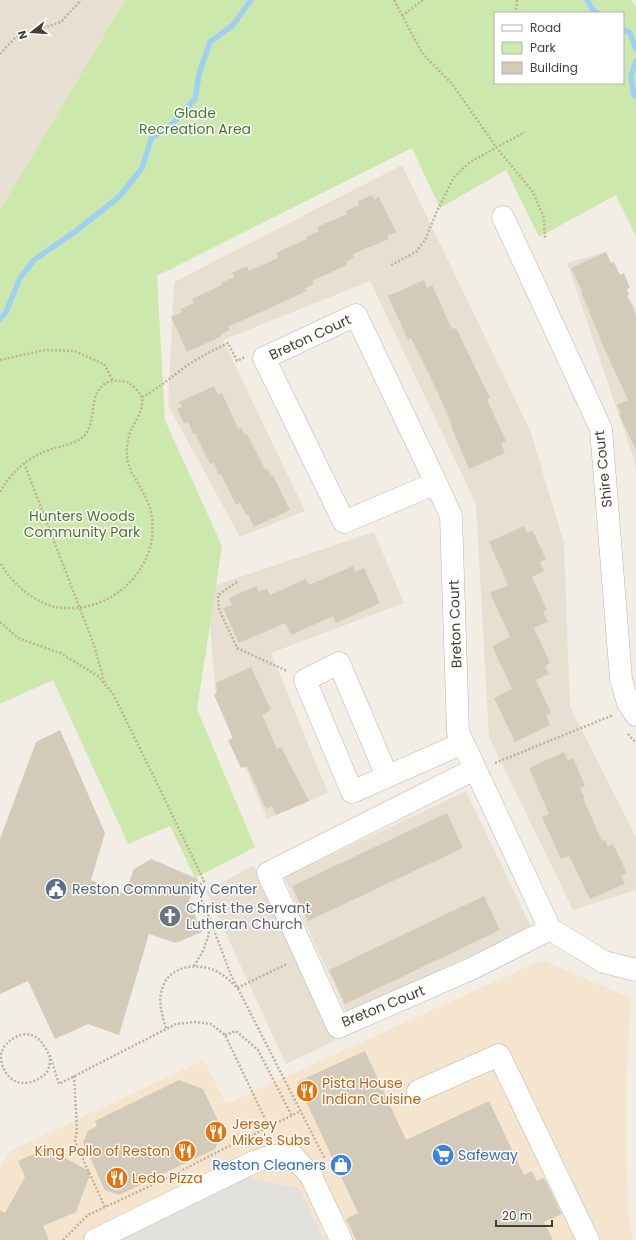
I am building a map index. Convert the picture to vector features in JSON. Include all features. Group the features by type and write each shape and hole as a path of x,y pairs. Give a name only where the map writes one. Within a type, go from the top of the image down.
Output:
{"street":[{"name":"Shire Court","path":"503,216 601,429 621,679 628,704 626,723"},
{"name":"Breton Court","path":"436,483 344,522 264,358 356,315 436,483 451,516 458,732 550,929 471,969 338,1027 268,873 475,769"},
{"path":"387,776 339,663 305,680 352,792 463,743"},
{"path":"550,929 604,962 636,970"},
{"path":"418,1091 499,1055 588,1240"},
{"path":"95,1240 254,1162 272,1156 293,1156 311,1176 341,1240"}],"path":[{"path":"0,54 16,37 61,22 81,0"},
{"path":"394,0 422,53 452,84 497,148 533,192 544,218 545,238"},
{"path":"402,16 423,0"},
{"path":"517,0 517,12"},
{"path":"392,265 416,252 425,240 437,211 454,177 470,162 525,132"},
{"path":"142,397 156,389 194,361 228,343 237,361 251,354 264,358"},
{"path":"0,360 45,350 74,351 104,364 113,381"},
{"path":"0,492 8,478 34,456 82,437 89,429 97,392 106,383 113,381 127,382 134,387 142,397 142,404 130,432 126,448 127,458 133,474 146,497 151,511 152,535 148,556 139,572 129,584 121,591 99,603 79,608 62,608 52,606 28,594 15,584 4,571 0,562"},
{"path":"24,463 94,645 105,685"},
{"path":"237,582 218,596 219,609 237,648 305,680"},
{"path":"0,622 18,638 60,653 98,676 113,694 204,881 196,888 207,912 231,975 328,1164"},
{"path":"475,769 501,761 611,716 626,723 636,743"},
{"path":"194,966 209,934 207,912"},
{"path":"238,988 305,955"},
{"path":"166,1028 160,1008 162,988 167,978 176,971 188,966 200,966 216,971 238,988"},
{"path":"50,1055 49,1068 44,1076 33,1081 22,1083 12,1080 5,1072 0,1061 2,1049 10,1040 22,1034 33,1035 42,1042 50,1055 59,1084 176,1024 195,1022 211,1024 225,1035 269,1127"},
{"path":"225,1035 236,1032 258,1050 292,1116"},
{"path":"74,1076 77,1128 75,1142 105,1207"},
{"path":"232,1144 301,1112"}],"shaded area":[{"path":"0,0 125,0 0,210"},
{"path":"402,165 530,430 564,543 570,707 636,837 636,890 573,910 489,737 476,504 370,281 223,340 305,511 240,537 168,405 174,282"},
{"path":"605,252 636,310 636,476 635,463 567,263"},
{"path":"374,532 404,603 271,653 328,793 267,819 216,699 207,588"},
{"path":"466,791 531,927 347,1014 284,877"},
{"path":"254,865 336,1040 286,1064 206,891"},
{"path":"542,960 631,998 626,1088 626,1141 628,1209 633,1240 0,1240 0,1168 10,1151 204,1060 226,1104"},
{"path":"243,1177 299,1188 324,1240 112,1240"}],"green space":[{"name":"Glade Recreation Area","path":"125,0 631,0 636,7 636,237 616,195 539,237 506,170 440,208 412,148 157,276 165,420 222,546 197,709 255,847 195,878 170,826 128,844 53,680 0,704 0,210"}],"building":[{"path":"372,195 374,200 379,197 396,232 387,236 389,239 353,254 354,258 346,262 347,265 312,281 314,284 305,288 307,291 228,327 230,330 221,334 222,336 187,352 171,317 182,312 181,309 194,303 192,299 222,285 221,283 234,277 232,273 247,266 249,271 278,258 276,253 307,239 306,237 319,231 317,227 347,214 346,211 359,205 358,201"},
{"path":"606,252 611,263 614,262 620,275 624,273 630,288 627,289 629,295 627,296 636,315 636,450 619,414 621,414 617,405 628,400 599,337 581,293 583,293 571,268"},
{"path":"424,280 427,288 432,285 452,329 456,328 490,398 487,400 506,441 501,443 505,453 469,469 437,391 411,338 408,340 388,296"},
{"path":"214,386 218,395 222,393 238,429 241,427 245,435 247,434 265,469 267,468 271,476 273,475 290,510 254,527 248,514 246,515 240,503 236,505 221,474 219,475 214,463 210,464 195,433 193,434 188,422 184,424 177,409 182,407 179,402"},
{"path":"524,526 527,533 532,530 546,559 540,562 544,571 532,577 547,610 543,612 548,622 534,628 550,663 545,666 549,674 536,680 551,713 546,715 550,725 515,742 494,698 512,689 492,646 510,637 490,593 508,585 489,542"},
{"path":"353,566 355,572 364,568 380,603 336,623 333,616 291,635 285,623 239,643 223,608 232,605 229,598 256,586 259,592 267,588 270,595 306,579 309,585"},
{"path":"251,667 271,710 262,715 277,749 281,747 309,801 276,815 272,806 266,809 247,766 241,768 228,740 233,738 214,695 217,692 216,683"},
{"name":"Reston Community Center","path":"60,730 105,833 91,880 125,894 134,869 151,859 198,879 189,901 202,932 176,943 149,934 119,1035 88,1024 55,1039 28,981 0,994 0,839 36,742"},
{"path":"564,752 568,760 573,758 585,786 580,788 585,798 583,798 602,841 605,840 608,847 613,844 627,873 621,876 625,884 590,899 569,856 561,859 542,817 549,814 529,768"},
{"path":"447,813 463,848 308,921 292,886"},
{"path":"484,896 500,930 345,1004 329,970"},
{"name":"Safeway","path":"365,1051 406,1140 489,1101 524,1175 532,1171 537,1181 544,1178 562,1214 544,1222 553,1240 356,1240 346,1219 358,1213 297,1082"},
{"path":"179,1080 203,1089 223,1131 215,1149 119,1195 105,1190 83,1143 88,1131 97,1126 95,1121"},
{"path":"47,1148 91,1172 76,1212 43,1226 49,1240 0,1240 0,1210 5,1213 25,1177 18,1161"}],"waterway":[{"path":"0,319 6,312 20,278 34,260 76,231 120,196 142,168 151,139 173,123 195,99 199,74 210,42 233,25 251,0"},
{"path":"587,0 592,9 596,12"},
{"path":"624,30 630,33 636,49"},
{"path":"636,61 631,76 634,95 636,97"}],"place":[{"name":"Reston Community Center","path":"56,889"},
{"name":"Christ the Servant Lutheran Church","path":"170,916"},
{"name":"Pista House Indian Cuisine","path":"307,1091"},
{"name":"Jersey Mike's Subs","path":"216,1132"},
{"name":"King Pollo of Reston","path":"185,1151"},
{"name":"Safeway","path":"443,1155"},
{"name":"Reston Cleaners","path":"341,1165"},
{"name":"Ledo Pizza","path":"117,1178"}],"park label":[{"name":"Hunters Woods Community Park","path":"82,524"}]}
